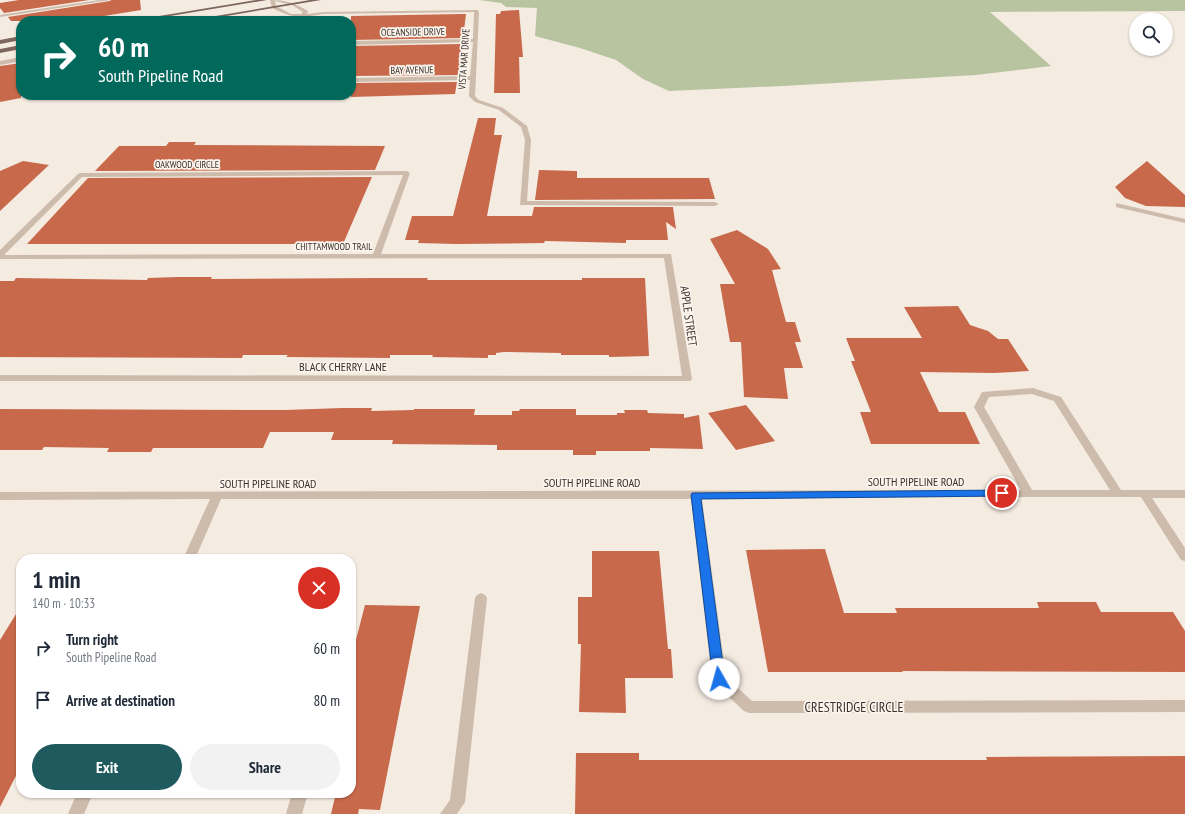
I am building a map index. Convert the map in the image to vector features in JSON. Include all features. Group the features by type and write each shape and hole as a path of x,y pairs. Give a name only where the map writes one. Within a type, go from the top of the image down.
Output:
{"main road":[{"path":"163,16 265,0"},
{"path":"219,16 319,0"},
{"path":"0,42 16,39"},
{"path":"0,51 16,48"}],"street":[{"path":"0,16 108,0"},
{"path":"272,0 274,7 290,15 302,16 306,12 294,4 276,0"},
{"name":"VISTA MAR DRIVE","path":"302,16 323,13 476,11 472,96 477,101 501,108 524,126 528,140 523,203 715,204"},
{"name":"OCEANSIDE DRIVE","path":"356,43 475,40"},
{"path":"0,63 16,60"},
{"name":"BAY AVENUE","path":"356,80 473,78"},
{"name":"OAKWOOD CIRCLE","path":"0,256 80,174 406,173 376,256"},
{"path":"1119,205 1185,221"},
{"name":"CHITTAMWOOD TRAIL","path":"0,256 668,256"},
{"name":"APPLE STREET","path":"668,256 687,379"},
{"name":"BLACK CHERRY LANE","path":"0,378 687,379"},
{"path":"1028,493 979,408 985,394 1033,391 1058,399 1118,494"},
{"name":"SOUTH PIPELINE ROAD","path":"0,496 1028,493 1185,494"},
{"path":"1144,494 1185,557"},
{"name":"CRESTRIDGE CIRCLE","path":"696,495 719,679 749,707 1185,706"},
{"path":"191,554 217,496"},
{"path":"448,814 457,802 482,598"},
{"path":"76,814 84,798"},
{"path":"294,814 299,798"}],"green space":[{"path":"479,0 1185,0 1185,11 990,12 1051,66 976,75 669,91 643,79 616,60 580,48 535,36 537,8 506,7 501,3"}],"building":[{"path":"19,0 89,0 4,13 0,8 0,3"},
{"path":"140,0 141,10 104,16 16,16 16,21 11,21 8,17 110,1"},
{"path":"519,10 523,57 519,57 520,93 494,93 496,14 500,14 501,11"},
{"path":"466,14 463,38 356,40 356,16 351,16"},
{"path":"462,44 458,75 356,76 356,46"},
{"path":"16,64 16,99 0,102 0,66"},
{"path":"457,82 455,94 356,97 356,83"},
{"path":"478,118 496,118 494,135 502,135 487,216 532,216 534,207 673,207 676,229 666,222 668,240 626,240 626,243 545,241 544,243 456,244 418,243 419,240 405,240 412,216 453,216"},
{"path":"169,142 196,142 194,145 385,146 375,170 95,171 119,146 166,146"},
{"path":"23,161 49,165 0,211 0,171"},
{"path":"1147,161 1185,195 1185,207 1146,206 1125,198 1115,187"},
{"path":"539,170 577,171 577,178 709,178 715,199 535,200"},
{"path":"372,177 343,244 27,244 88,178"},
{"path":"737,230 768,249 781,269 772,270 786,322 795,322 801,342 795,342 803,368 784,368 788,399 744,397 741,342 730,342 720,284 735,284 710,239"},
{"path":"212,277 211,279 428,278 427,280 582,280 582,278 645,278 649,356 609,357 609,355 561,355 561,353 504,352 496,353 496,355 488,355 488,358 432,357 433,355 390,355 390,358 286,357 288,355 243,355 242,358 0,357 0,281 14,281 16,278 147,280 148,278"},
{"path":"958,306 970,325 988,331 998,339 1008,339 1029,371 994,373 920,372 939,412 965,412 980,444 871,444 860,412 871,412 851,361 855,361 846,338 922,338 904,307"},
{"path":"746,405 775,441 736,450 708,413"},
{"path":"372,408 371,411 475,409 474,415 512,415 512,411 519,411 520,409 576,409 576,415 617,415 617,413 625,413 624,410 647,410 648,413 684,414 684,418 699,415 703,449 650,448 650,451 596,451 596,455 573,455 573,450 497,450 497,445 392,444 393,440 331,440 334,432 270,432 263,448 153,448 151,452 107,452 109,448 44,447 42,450 0,450 0,409 286,410"},
{"path":"825,549 844,613 897,613 895,608 1039,608 1037,602 1096,602 1101,612 1173,612 1185,631 1185,672 768,672 746,550"},
{"path":"592,551 659,551 668,649 671,649 673,678 625,678 626,713 579,712 581,644 578,644 578,597 592,597"},
{"path":"365,605 420,606 380,810 359,809 358,814 331,814 335,798 356,798 356,640"},
{"path":"16,614 16,776 0,807 0,640"},
{"path":"576,753 639,753 639,760 987,760 986,757 1185,756 1185,814 575,814"}],"route":[{"path":"719,679 696,495 1002,493"}]}
